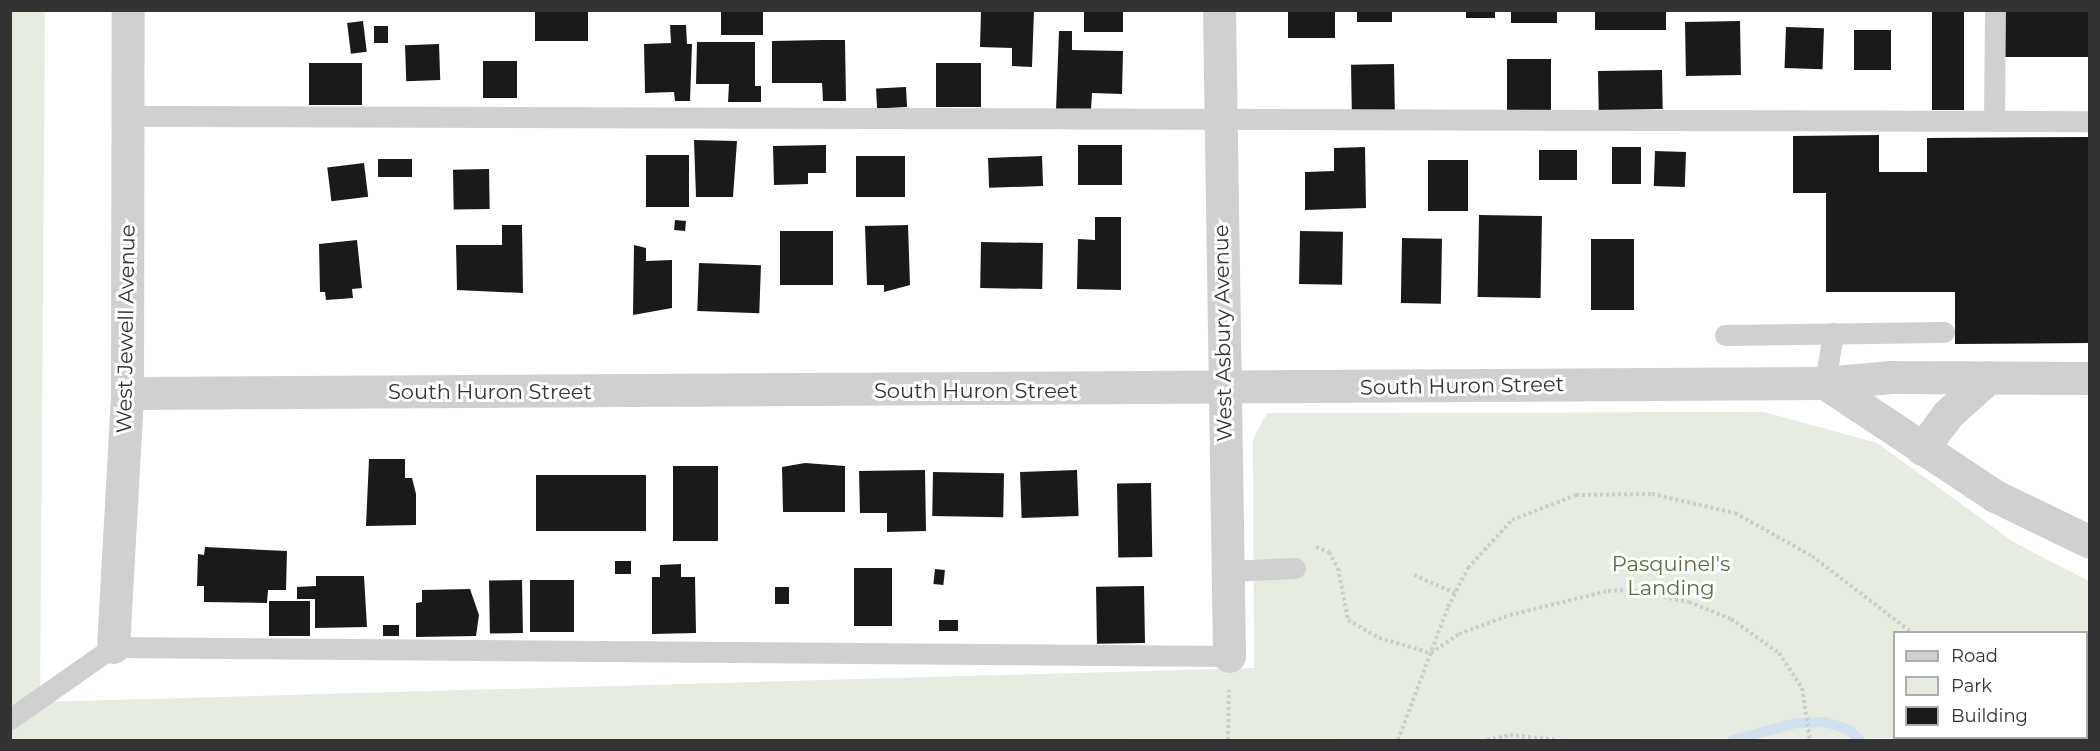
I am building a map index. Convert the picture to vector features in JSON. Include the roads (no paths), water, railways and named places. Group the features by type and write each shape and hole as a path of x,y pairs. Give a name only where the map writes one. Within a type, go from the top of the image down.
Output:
{"street":[{"name":"West Jewell Avenue","path":"113,647 127,393 128,10"},
{"name":"West Asbury Avenue","path":"1219,10 1223,391 1229,656"},
{"name":"South Huron Street","path":"127,393 1223,391 1825,383 1989,377 2090,378"},
{"path":"1923,449 1948,414 1989,377"},
{"path":"1825,383 1995,496 2090,542"}],"lane":[{"path":"1994,121 1995,10"},
{"path":"128,116 1220,121 2090,121"},
{"path":"1725,335 1944,332"},
{"path":"1825,383 1833,333"},
{"path":"1228,571 1295,568"},
{"path":"10,718 113,647 1229,656"}],"water":[{"path":"2088,736 2089,740 2035,740 2088,739"}],"waterway":[{"path":"1733,740 1797,723 1825,722 1847,729 1860,740"}],"park label":[{"name":"Pasquinel's Landing","path":"1671,576"}]}
